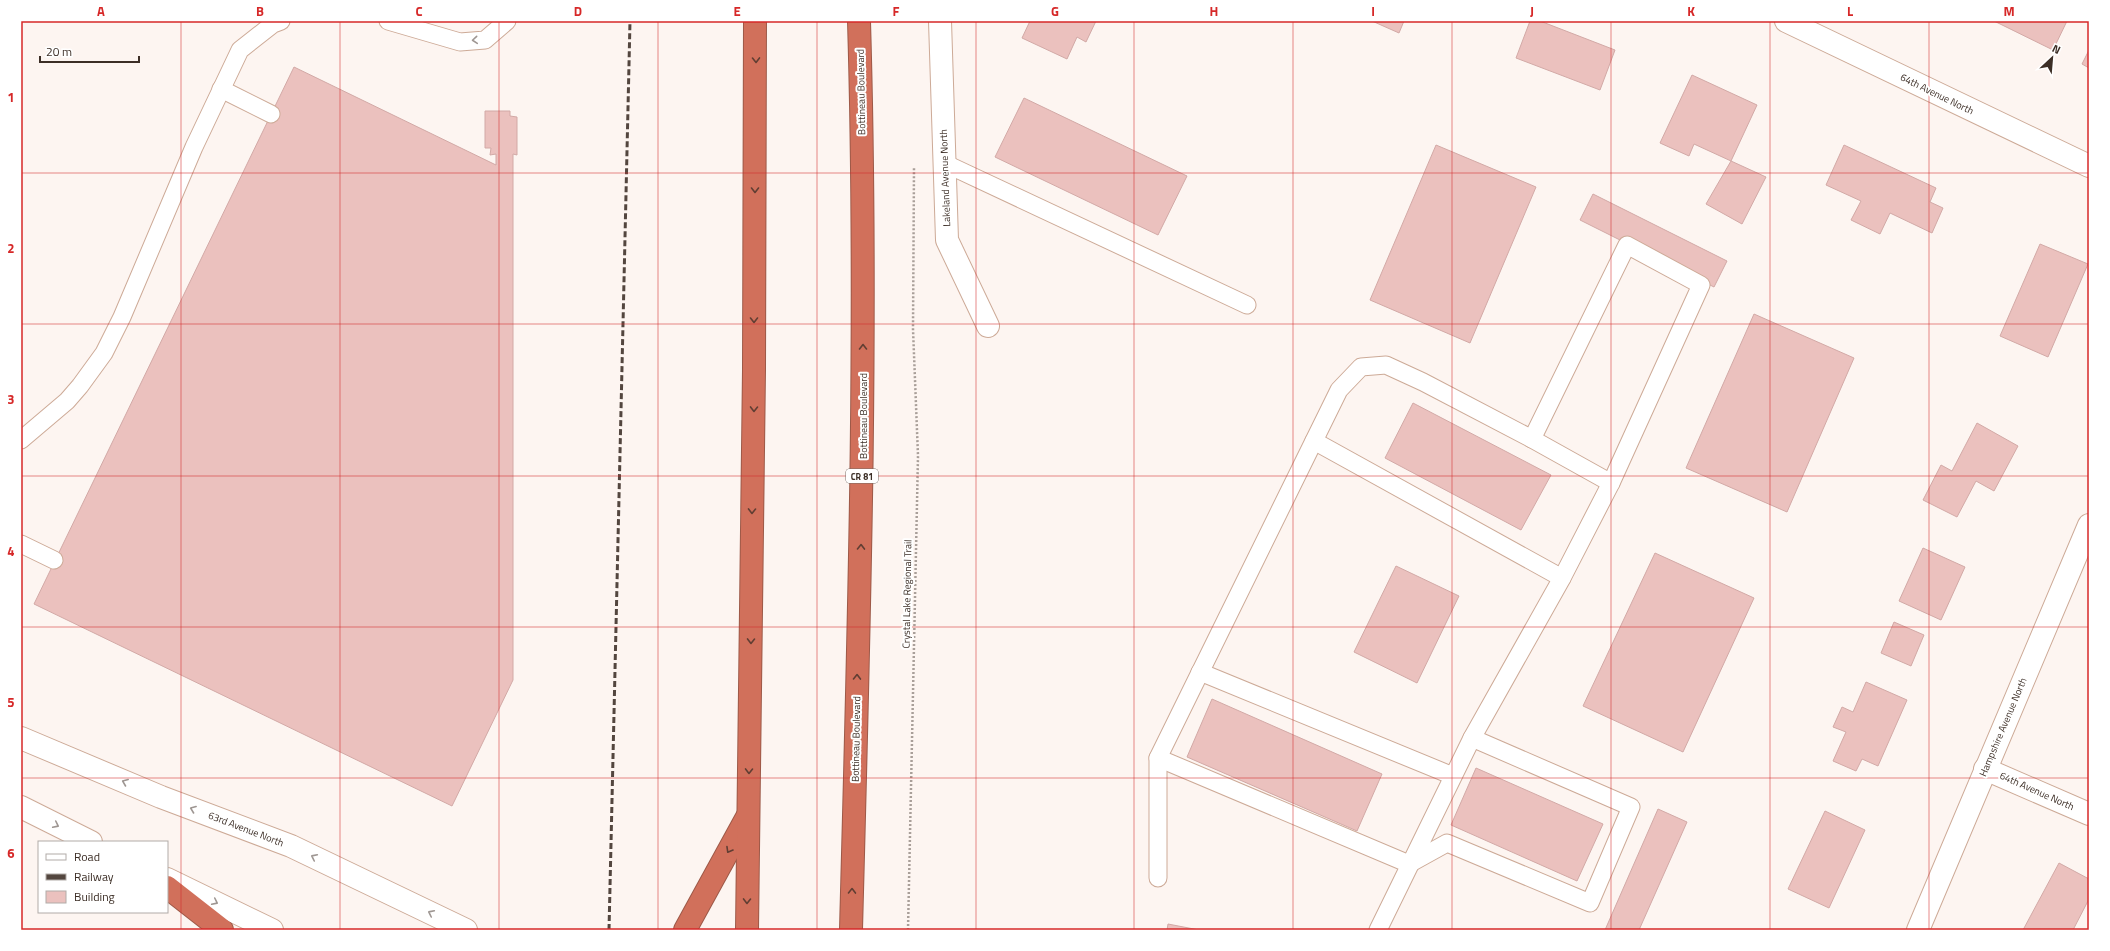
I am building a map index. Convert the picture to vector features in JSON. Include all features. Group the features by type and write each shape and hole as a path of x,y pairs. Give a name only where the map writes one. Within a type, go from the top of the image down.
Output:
{"highway":[{"path":"747,930 754,362 755,21"},
{"name":"Bottineau Boulevard","path":"851,930 863,459 864,257 860,21"},
{"path":"685,930 748,816"},
{"path":"168,888 222,930"}],"street":[{"name":"Lakeland Avenue North","path":"940,21 947,240 988,326"},
{"name":"64th Avenue North","path":"1786,21 2089,166"},
{"name":"Hampshire Avenue North","path":"1918,930 2089,525"},
{"name":"63rd Avenue North","path":"21,738 161,797 291,846 466,930"},
{"name":"64th Avenue North","path":"1985,769 2089,814"},
{"path":"21,807 89,841"},
{"path":"168,879 272,930"}],"lane":[{"path":"21,440 67,400 80,386 104,353 122,317 221,89 240,50 273,24 281,21"},
{"path":"388,21 460,42 485,40 507,21"},
{"path":"221,89 271,114"},
{"path":"944,163 1247,304"},
{"path":"1378,930 1472,738 1562,578 1611,483 1701,285 1627,245 1532,439"},
{"path":"1158,878 1158,758 1339,390 1361,368 1386,365 1424,382 1611,483"},
{"path":"1314,441 1562,578"},
{"path":"21,544 54,560"},
{"path":"1200,672 1453,776"},
{"path":"1409,864 1447,843 1590,903 1631,806 1472,738"},
{"path":"1158,758 1409,864"}],"path":[{"name":"Crystal Lake Regional Trail","path":"908,930 918,456 912,329 912,259"}],"building":[{"path":"1030,21 1096,21 1086,42 1077,37 1067,59 1022,38"},
{"path":"1372,21 1404,21 1399,33"},
{"path":"1530,21 1540,21 1615,50 1600,90 1516,58"},
{"path":"1994,21 2067,21 2053,50"},
{"path":"2089,50 2089,68 2082,64"},
{"path":"294,67 496,165 496,154 490,155 491,148 485,148 485,111 510,111 510,116 517,117 517,155 513,154 513,680 452,806 34,604"},
{"path":"1692,75 1757,105 1731,161 1694,144 1689,156 1660,143"},
{"path":"1024,98 1187,176 1158,235 995,157"},
{"path":"1436,145 1536,187 1470,343 1370,300"},
{"path":"1844,145 1936,188 1930,202 1943,208 1932,233 1890,213 1880,234 1851,220 1861,201 1826,185"},
{"path":"1731,161 1766,177 1742,224 1706,204"},
{"path":"1593,194 1727,261 1714,287 1580,220"},
{"path":"2040,244 2088,264 2048,357 2000,336"},
{"path":"1754,314 1854,358 1787,512 1686,468"},
{"path":"1413,403 1551,475 1521,530 1385,458"},
{"path":"1977,423 2018,446 1994,491 1976,481 1957,517 1923,500 1941,465 1952,471"},
{"path":"1923,548 1965,567 1941,620 1899,601"},
{"path":"1655,553 1754,598 1683,752 1583,706"},
{"path":"1396,566 1459,596 1417,683 1354,652"},
{"path":"1894,622 1924,635 1911,666 1881,653"},
{"path":"1866,682 1907,700 1878,766 1862,759 1856,771 1833,761 1846,732 1833,727 1842,707 1853,712"},
{"path":"1212,699 1382,774 1357,831 1187,757"},
{"path":"1476,768 1603,824 1577,881 1451,825"},
{"path":"1658,809 1687,822 1639,930 1605,930"},
{"path":"1825,811 1865,830 1829,908 1788,889"},
{"path":"2059,863 2089,879 2089,899 2073,930 2023,930"},
{"path":"1168,924 1199,930 1167,930"}],"railway":[{"path":"609,930 630,21"}]}
